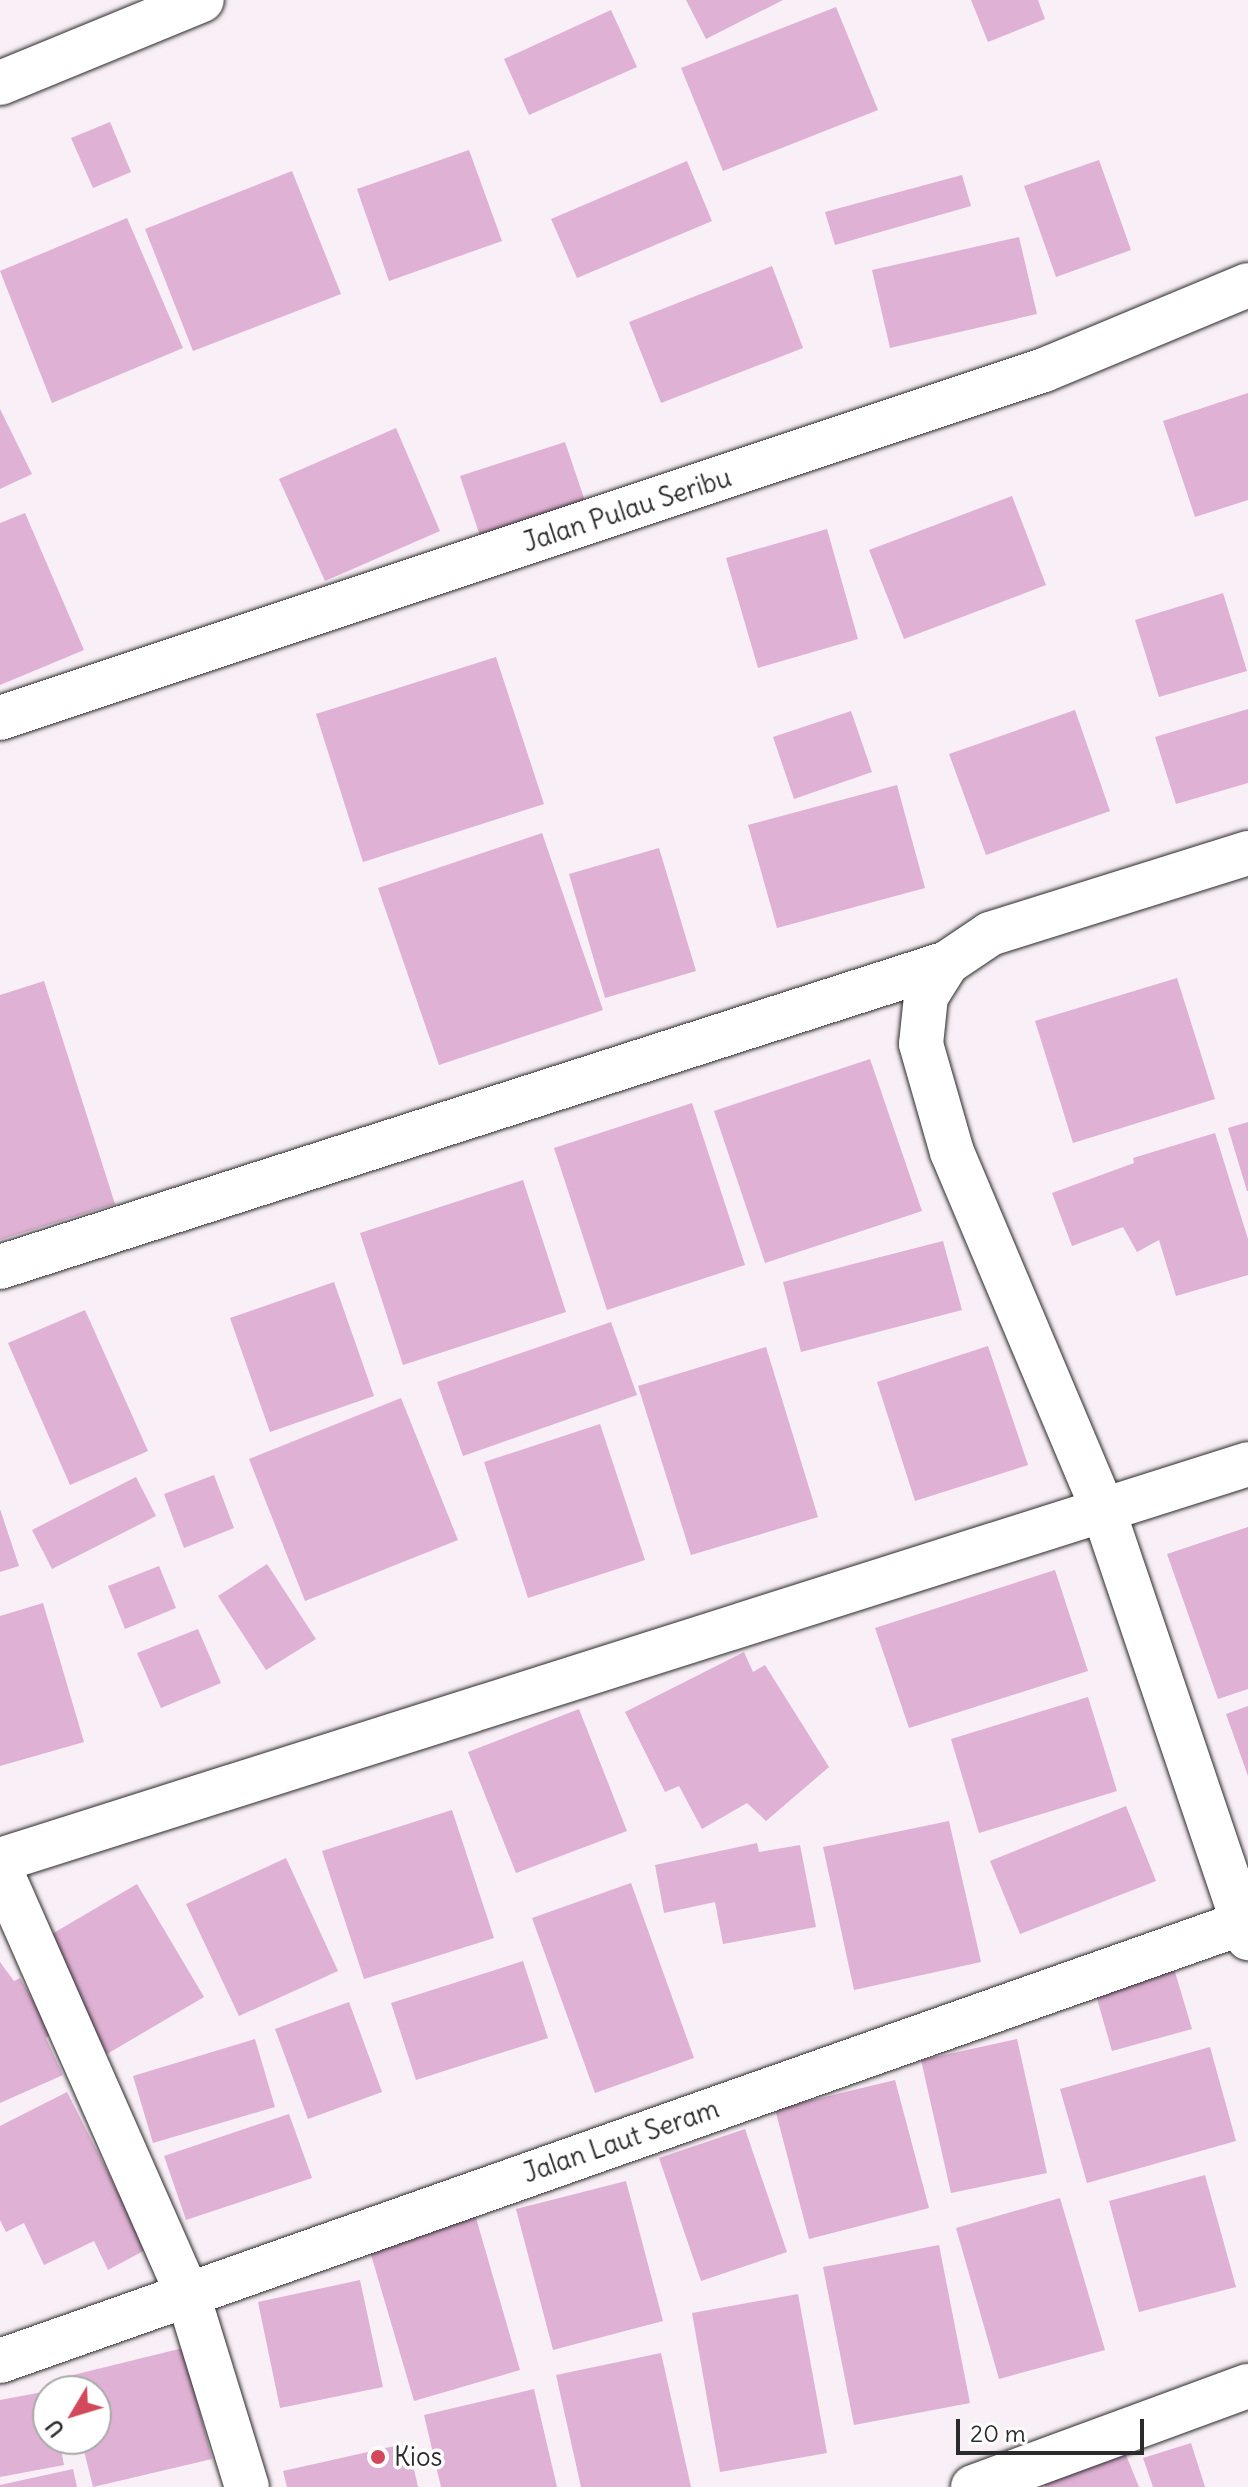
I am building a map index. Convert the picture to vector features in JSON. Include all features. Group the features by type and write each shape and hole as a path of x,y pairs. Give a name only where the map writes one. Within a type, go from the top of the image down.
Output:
{"street":[{"path":"0,83 202,0"},
{"name":"Jalan Pulau Seribu","path":"0,718 1044,370 1248,285"},
{"path":"0,1267 947,963 990,934 1248,853"},
{"path":"947,963 926,996 921,1044 952,1152 1104,1512 1246,1928"},
{"path":"0,1860 1248,1464"},
{"path":"0,1869 187,2292 247,2487"},
{"name":"Jalan Laut Seram","path":"0,2361 187,2292 1246,1928"},
{"path":"973,2487 1248,2386"}],"building":[{"path":"686,0 783,0 706,39"},
{"path":"971,0 1038,0 1045,19 988,42"},
{"path":"836,7 878,110 723,171 681,68"},
{"path":"611,10 637,67 529,115 504,59"},
{"path":"110,122 131,172 93,188 71,138"},
{"path":"469,150 502,241 389,281 357,189"},
{"path":"1099,160 1131,250 1056,277 1024,186"},
{"path":"687,161 712,221 577,278 551,219"},
{"path":"292,171 341,294 193,351 145,229"},
{"path":"962,175 971,206 835,245 825,212"},
{"path":"127,218 183,348 52,403 0,271"},
{"path":"1019,237 1037,314 890,348 872,270"},
{"path":"772,266 803,348 661,403 629,322"},
{"path":"1248,393 1248,500 1195,517 1163,421"},
{"path":"0,409 32,474 0,489"},
{"path":"396,428 440,531 325,581 279,479"},
{"path":"565,442 586,504 481,539 460,476"},
{"path":"1012,496 1046,585 904,639 869,550"},
{"path":"25,513 84,650 0,685 0,523"},
{"path":"827,529 858,639 758,668 726,558"},
{"path":"1223,593 1247,671 1159,697 1135,620"},
{"path":"496,657 544,804 363,862 316,714"},
{"path":"1248,709 1248,783 1176,804 1155,737"},
{"path":"1075,710 1110,811 986,855 949,754"},
{"path":"851,711 872,772 794,799 773,737"},
{"path":"897,785 925,888 777,928 748,825"},
{"path":"542,833 603,1010 439,1065 378,888"},
{"path":"659,848 696,971 605,998 569,874"},
{"path":"1177,978 1215,1099 1073,1143 1035,1021"},
{"path":"44,981 115,1204 0,1240 0,995"},
{"path":"870,1059 922,1211 765,1263 714,1111"},
{"path":"692,1103 745,1265 607,1310 554,1148"},
{"path":"1248,1122 1248,1191 1247,1191 1228,1128"},
{"path":"1215,1133 1248,1239 1248,1275 1176,1296 1159,1240 1137,1252 1123,1227 1072,1246 1052,1193 1134,1163 1133,1158"},
{"path":"523,1180 566,1312 403,1365 360,1233"},
{"path":"943,1241 962,1310 801,1352 783,1282"},
{"path":"334,1282 374,1396 270,1432 230,1318"},
{"path":"85,1310 148,1451 70,1485 8,1343"},
{"path":"611,1322 637,1395 463,1456 437,1382"},
{"path":"988,1346 1028,1465 915,1501 877,1382"},
{"path":"766,1347 818,1517 691,1555 638,1386"},
{"path":"401,1398 458,1540 305,1601 249,1459"},
{"path":"600,1424 645,1560 528,1598 484,1462"},
{"path":"214,1475 234,1528 184,1548 164,1494"},
{"path":"136,1477 156,1516 52,1569 32,1530"},
{"path":"0,1509 19,1566 0,1572"},
{"path":"1248,1527 1248,1689 1218,1699 1167,1554"},
{"path":"267,1564 316,1639 266,1670 218,1596"},
{"path":"159,1566 176,1608 125,1629 108,1586"},
{"path":"1055,1570 1088,1671 909,1728 875,1628"},
{"path":"43,1603 84,1742 0,1766 0,1616"},
{"path":"198,1629 221,1683 161,1708 137,1653"},
{"path":"744,1652 753,1672 765,1665 829,1767 766,1821 747,1803 702,1829 679,1786 665,1792 625,1712"},
{"path":"1088,1697 1117,1791 979,1833 951,1739"},
{"path":"1248,1706 1248,1776 1226,1714"},
{"path":"579,1709 627,1831 516,1873 468,1752"},
{"path":"1126,1806 1156,1881 1020,1934 990,1861"},
{"path":"452,1810 494,1938 364,1979 322,1851"},
{"path":"949,1821 981,1962 854,1990 823,1847"},
{"path":"757,1843 759,1852 800,1845 816,1927 723,1944 715,1902 664,1913 655,1865"},
{"path":"286,1858 338,1971 239,2016 186,1904"},
{"path":"631,1883 694,2058 595,2093 532,1918"},
{"path":"137,1884 204,1997 107,2054 40,1941"},
{"path":"523,1961 548,2038 416,2080 391,2003"},
{"path":"0,1962 14,1981 20,1978 52,2033 46,2038 63,2075 0,2103"},
{"path":"1172,1962 1192,2029 1112,2051 1093,1985"},
{"path":"349,2002 382,2092 308,2119 275,2029"},
{"path":"255,2039 275,2107 153,2143 133,2076"},
{"path":"1017,2039 1047,2173 951,2193 921,2060"},
{"path":"1210,2047 1236,2141 1087,2183 1060,2089"},
{"path":"895,2080 929,2208 809,2239 775,2109"},
{"path":"67,2092 147,2249 108,2270 94,2241 44,2265 24,2223 6,2232 0,2220 0,2126"},
{"path":"289,2114 312,2178 186,2220 164,2156"},
{"path":"745,2129 787,2252 701,2281 659,2158"},
{"path":"1205,2175 1236,2287 1139,2312 1109,2201"},
{"path":"626,2181 663,2321 553,2350 516,2209"},
{"path":"1060,2198 1105,2350 999,2379 956,2228"},
{"path":"474,2211 520,2370 414,2401 367,2241"},
{"path":"939,2245 970,2403 854,2425 823,2267"},
{"path":"360,2280 383,2387 280,2408 258,2302"},
{"path":"798,2294 827,2453 720,2472 692,2313"},
{"path":"183,2348 212,2459 93,2487 85,2455 112,2455 112,2375 73,2375"},
{"path":"661,2353 691,2487 581,2487 556,2375"},
{"path":"534,2389 557,2487 441,2487 424,2415"},
{"path":"32,2394 32,2455 62,2455 64,2465 0,2477 0,2400"},
{"name":"Kios","path":"408,2443 418,2487 287,2487 283,2471"},
{"path":"1191,2443 1205,2487 1153,2487 1143,2458"},
{"path":"1126,2455 1139,2487 1046,2487 1041,2481"},
{"path":"73,2469 77,2487 0,2487 0,2485"}],"place":[{"name":"Kios","path":"378,2457"}]}
